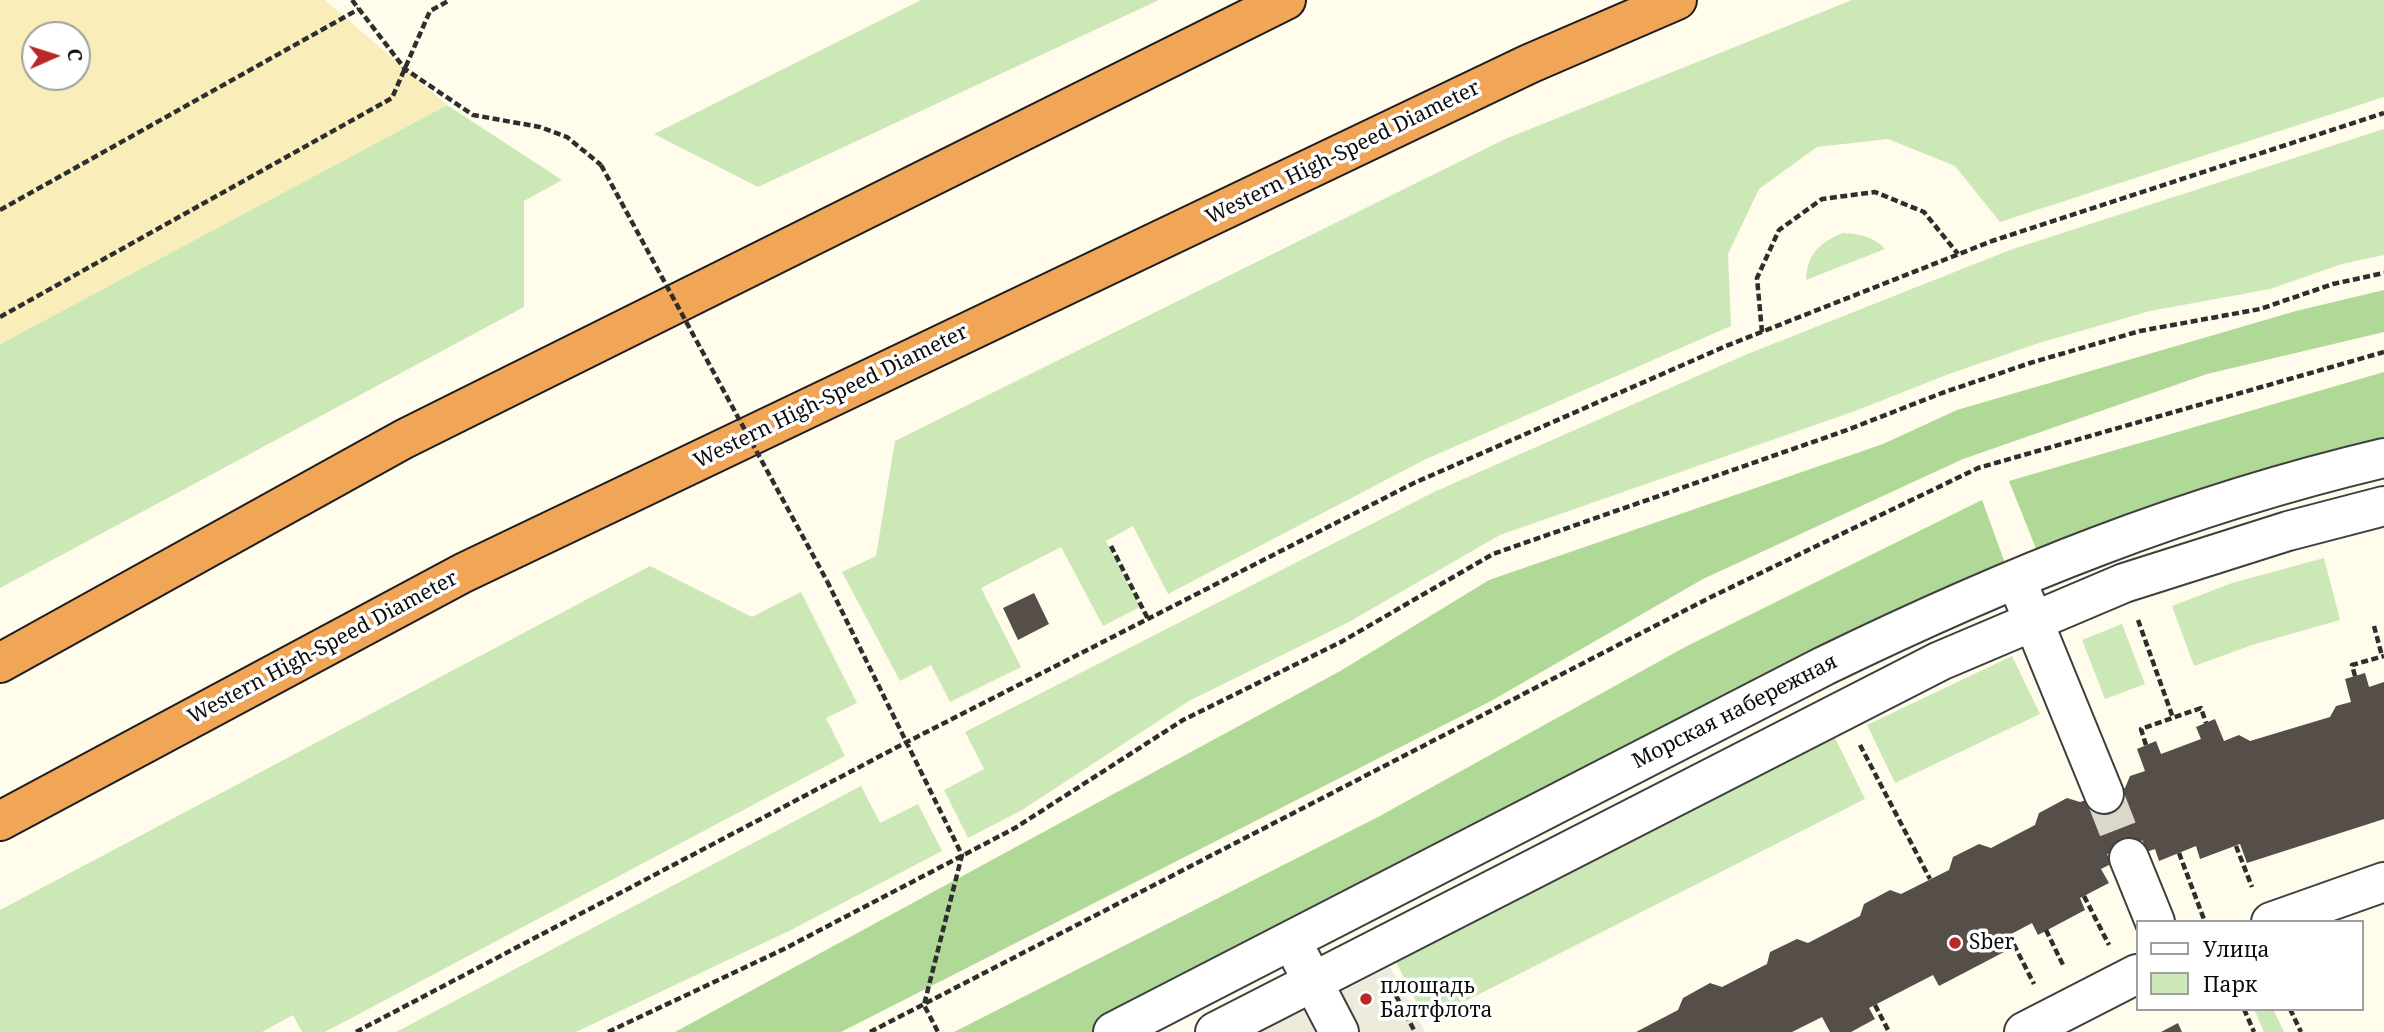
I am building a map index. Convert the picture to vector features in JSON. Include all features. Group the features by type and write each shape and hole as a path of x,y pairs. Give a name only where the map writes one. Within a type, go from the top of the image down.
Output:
{"highway":[{"path":"0,663 404,439 1286,0"},
{"name":"Western High-Speed Diameter","path":"0,821 463,573 1529,64 1677,0"}],"street":[{"name":"Морская набережная","path":"1113,1032 1824,666 1921,619 2099,544 2193,512 2384,458"},
{"path":"1214,1032 1940,661 2124,583 2288,531 2384,506"},
{"path":"2015,578 2104,794"},
{"path":"2129,858 2154,920"},
{"path":"2263,909 2384,882"},
{"path":"1291,940 1339,1032"},
{"path":"2038,1025 2132,977"}],"path":[{"path":"352,0 405,69 474,115 540,127 568,137 601,165 827,581 961,855 924,1005 938,1032"},
{"path":"0,317 392,99 430,11 450,0"},
{"path":"0,210 359,9"},
{"path":"356,1032 905,743 1414,483 1762,332 1958,254 2384,113"},
{"path":"1762,332 1757,278 1779,230 1822,199 1875,192 1924,212 1958,254"},
{"path":"608,1032 784,949 1015,828 1183,720 1341,642 1493,554 2030,363 2140,331 2260,309 2333,284 2384,273"},
{"path":"870,1032 1711,597 1978,468 2384,352"},
{"path":"1111,546 1148,619"},
{"path":"2124,583 2173,718"},
{"path":"2355,676 2351,665 2383,656 2374,626"},
{"path":"2146,745 2141,729 2201,708 2206,723"},
{"path":"1842,710 1930,879"},
{"path":"2236,846 2263,909"},
{"path":"2179,853 2204,920"},
{"path":"2084,896 2132,977"},
{"path":"2009,935 2038,1025"},
{"path":"1386,975 1415,1032"},
{"path":"1875,1005 1889,1032"},
{"path":"2245,1011 2255,1032"},
{"path":"2291,1011 2301,1032"}],"green space":[{"path":"921,0 1159,0 758,187 654,134"},
{"path":"1852,0 2384,0 2384,97 2000,222 1955,166 1888,139 1817,147 1759,189 1728,254 1731,326 1424,460 1168,594 1133,526 1106,541 1140,607 1103,626 1061,547 981,588 1021,667 950,702 931,665 900,681 842,572 876,556 895,441 1505,139"},
{"path":"447,105 562,180 524,201 524,307 0,588 0,344"},
{"path":"2384,129 2384,255 2342,264 2270,289 2150,311 2039,343 1949,374 1855,411 1500,535 1347,623 1189,701 1022,810 968,838 944,790 984,769 965,732 1434,492 1745,355 2010,250"},
{"path":"1843,233 1866,236 1885,249 1806,280 1809,263 1816,250"},
{"path":"2384,290 2384,332 2207,374 1963,459 1703,579 1491,701 841,1032 675,1032 1342,670 1489,580 1883,444 1957,410 2296,311"},
{"path":"2384,372 2384,443 2037,551 2009,481"},
{"path":"1982,500 2006,566 1418,863 1093,1032 954,1032 1378,817 1687,646"},
{"path":"2324,558 2340,620 2252,645 2194,666 2172,606 2232,583"},
{"path":"650,566 752,617 801,592 857,703 826,718 845,756 325,1032 302,1032 293,1015 262,1032 0,1032 0,910"},
{"path":"2122,624 2145,684 2105,699 2082,640"},
{"path":"2012,656 2040,714 1895,783 1867,725"},
{"path":"1835,738 1865,799 1426,1021 1395,960"},
{"path":"861,786 880,823 918,804 942,851 791,930 576,1032 396,1032"},
{"path":"2255,1011 2274,1011 2284,1032 2264,1032"}],"sand":[{"path":"0,0 325,0 447,105 0,344"}],"shaded area":[{"name":"площадь Балтфлота","path":"1390,967 1425,1032 1260,1032"}],"building":[{"path":"1034,593 1049,624 1018,640 1003,608"},
{"path":"2365,673 2369,687 2384,682 2384,819 2247,863 2240,844 2200,859 2196,846 2159,861 2155,849 2111,864 2101,869 2109,883 2080,898 2085,910 2038,935 2032,923 1998,941 2004,952 1939,986 1933,975 1869,1008 1875,1019 1851,1032 1830,1032 1822,1017 1792,1032 1636,1032 1678,1010 1683,998 1710,983 1722,987 1767,964 1770,952 1797,939 1808,943 1860,916 1864,904 1890,890 1901,894 1949,870 1953,857 1979,844 1991,848 2035,825 2039,813 2067,798 2080,802 2125,788 2130,776 2145,771 2137,749 2156,741 2161,754 2201,739 2196,727 2215,719 2224,741 2239,735 2250,741 2330,717 2336,706 2351,702 2345,679"},
{"path":"2178,1023 2182,1032 2161,1032"}],"tunnel":[{"path":"2104,794 2129,858"}],"place":[{"name":"Sber","path":"1955,943"},
{"name":"площадь Балтфлота","path":"1366,999"}]}
